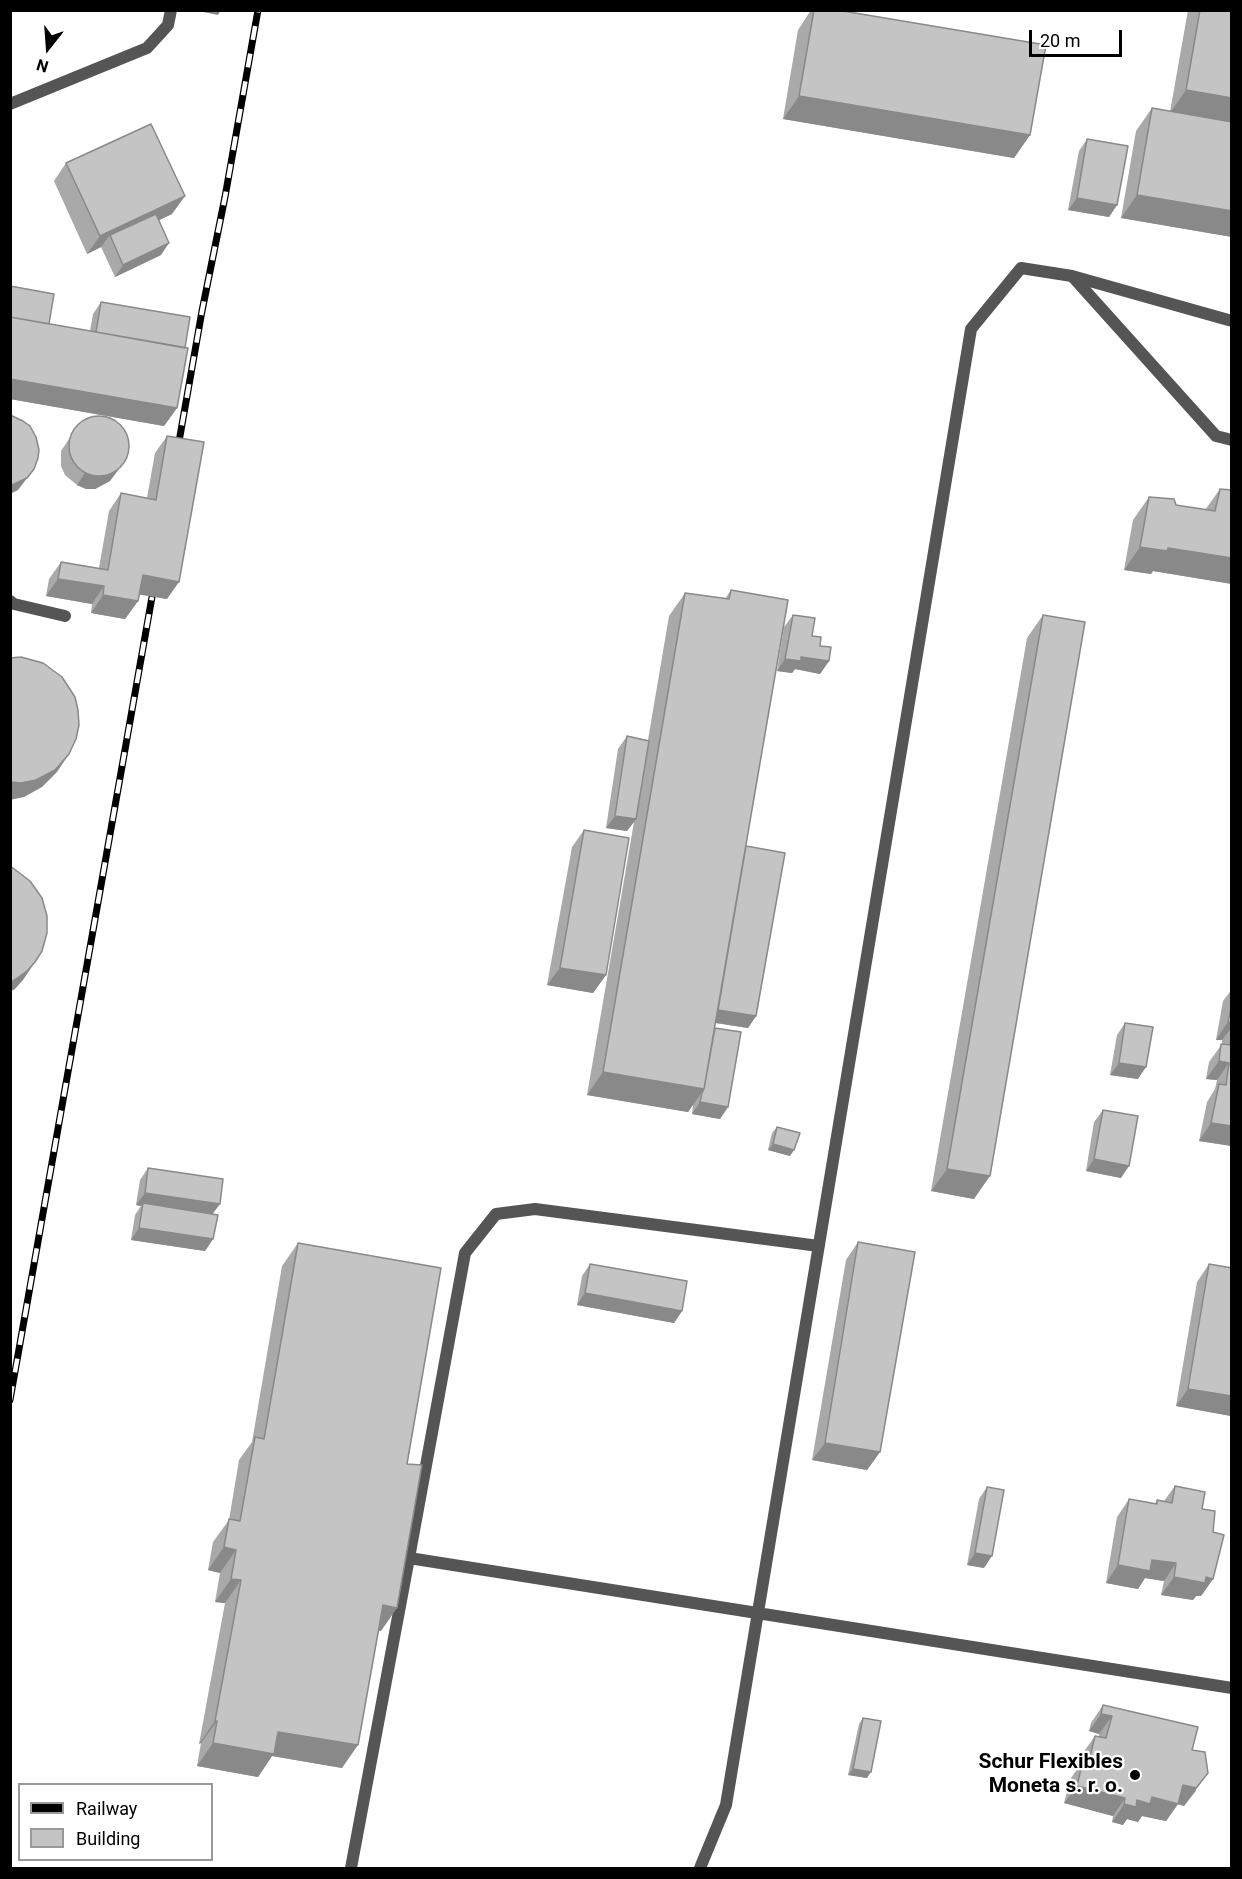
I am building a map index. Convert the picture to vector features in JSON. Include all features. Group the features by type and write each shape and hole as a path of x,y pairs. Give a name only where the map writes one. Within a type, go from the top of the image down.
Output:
{"lane":[{"path":"10,104 147,48 168,25 171,10"},
{"path":"700,1869 726,1805 971,329 1021,268 1072,276 1232,321"},
{"path":"1072,276 1216,436 1232,440"},
{"path":"10,601 14,604 65,616"},
{"path":"351,1869 465,1253 496,1214 535,1209 819,1246"},
{"path":"409,1558 1232,1688"}],"building":[{"path":"814,10 837,10 1046,45 1030,135 799,96"},
{"path":"1200,10 1232,10 1232,98 1186,90"},
{"path":"1152,108 1232,122 1232,211 1137,195"},
{"path":"151,124 185,196 100,236 66,163"},
{"path":"1087,139 1128,146 1117,205 1077,198"},
{"path":"156,214 169,243 123,265 110,235"},
{"path":"10,286 54,294 49,324 10,317"},
{"path":"101,302 190,317 185,348 96,332"},
{"path":"10,317 188,348 177,408 10,379"},
{"path":"10,415 30,426 39,450 34,469 27,478 10,486"},
{"path":"99,416 116,421 124,429 129,446 124,463 116,471 99,476 82,471 74,463 69,446 74,429 82,421"},
{"path":"167,436 204,442 179,582 143,575 138,601 103,595 104,586 58,579 61,562 108,570 121,493 156,500"},
{"path":"1220,489 1232,490 1232,558 1168,548 1167,551 1140,547 1149,497 1174,499 1176,505 1215,511"},
{"path":"731,590 788,600 704,1089 603,1072 685,593 729,599"},
{"path":"793,615 815,618 812,636 821,637 820,646 831,647 829,661 801,657 801,661 785,659"},
{"path":"1043,615 1085,622 990,1176 947,1169"},
{"path":"21,657 43,663 62,677 75,697 79,725 69,754 55,770 36,780 21,783 10,782 10,658"},
{"path":"627,736 649,741 636,819 615,816"},
{"path":"584,830 629,838 606,975 560,968"},
{"path":"746,846 785,853 756,1016 718,1010"},
{"path":"10,867 30,881 42,898 47,916 47,933 42,951 35,962 10,983"},
{"path":"1232,1004 1232,1022 1228,1022"},
{"path":"1125,1023 1153,1027 1146,1067 1119,1063"},
{"path":"715,1028 741,1032 728,1107 700,1102"},
{"path":"1221,1044 1232,1045 1232,1126 1211,1123 1219,1084 1226,1085 1229,1063 1219,1061"},
{"path":"1103,1110 1138,1116 1129,1166 1094,1159"},
{"path":"777,1127 800,1133 794,1150 773,1144"},
{"path":"148,1168 223,1179 220,1204 145,1193"},
{"path":"143,1203 218,1215 213,1239 139,1228"},
{"path":"858,1242 915,1252 880,1452 825,1443"},
{"path":"298,1243 441,1268 407,1464 422,1465 397,1608 383,1605 358,1745 278,1732 274,1754 213,1743 241,1580 231,1579 236,1550 224,1547 229,1519 240,1521 255,1437 264,1439"},
{"path":"590,1264 687,1281 682,1311 585,1293"},
{"path":"1209,1264 1232,1268 1232,1396 1188,1389"},
{"path":"1175,1486 1205,1492 1202,1509 1215,1511 1213,1532 1224,1535 1213,1579 1206,1577 1205,1583 1174,1577 1176,1563 1152,1560 1150,1571 1118,1565 1129,1499 1157,1504 1157,1500 1172,1503"},
{"path":"987,1487 1004,1490 992,1556 975,1553"},
{"name":"Schur Flexibles Moneta s. r. o.","path":"1103,1705 1198,1727 1192,1750 1205,1752 1208,1773 1196,1788 1183,1785 1178,1804 1152,1797 1150,1804 1137,1800 1136,1807 1124,1804 1125,1798 1077,1786 1083,1760 1089,1761 1095,1736 1106,1738 1112,1716 1101,1714"},
{"path":"863,1718 881,1721 871,1772 853,1769"}],"railway":[{"path":"177,453 258,10"},
{"path":"10,1400 152,597"}],"place":[{"name":"Schur Flexibles Moneta s. r. o.","path":"1135,1775"}]}
